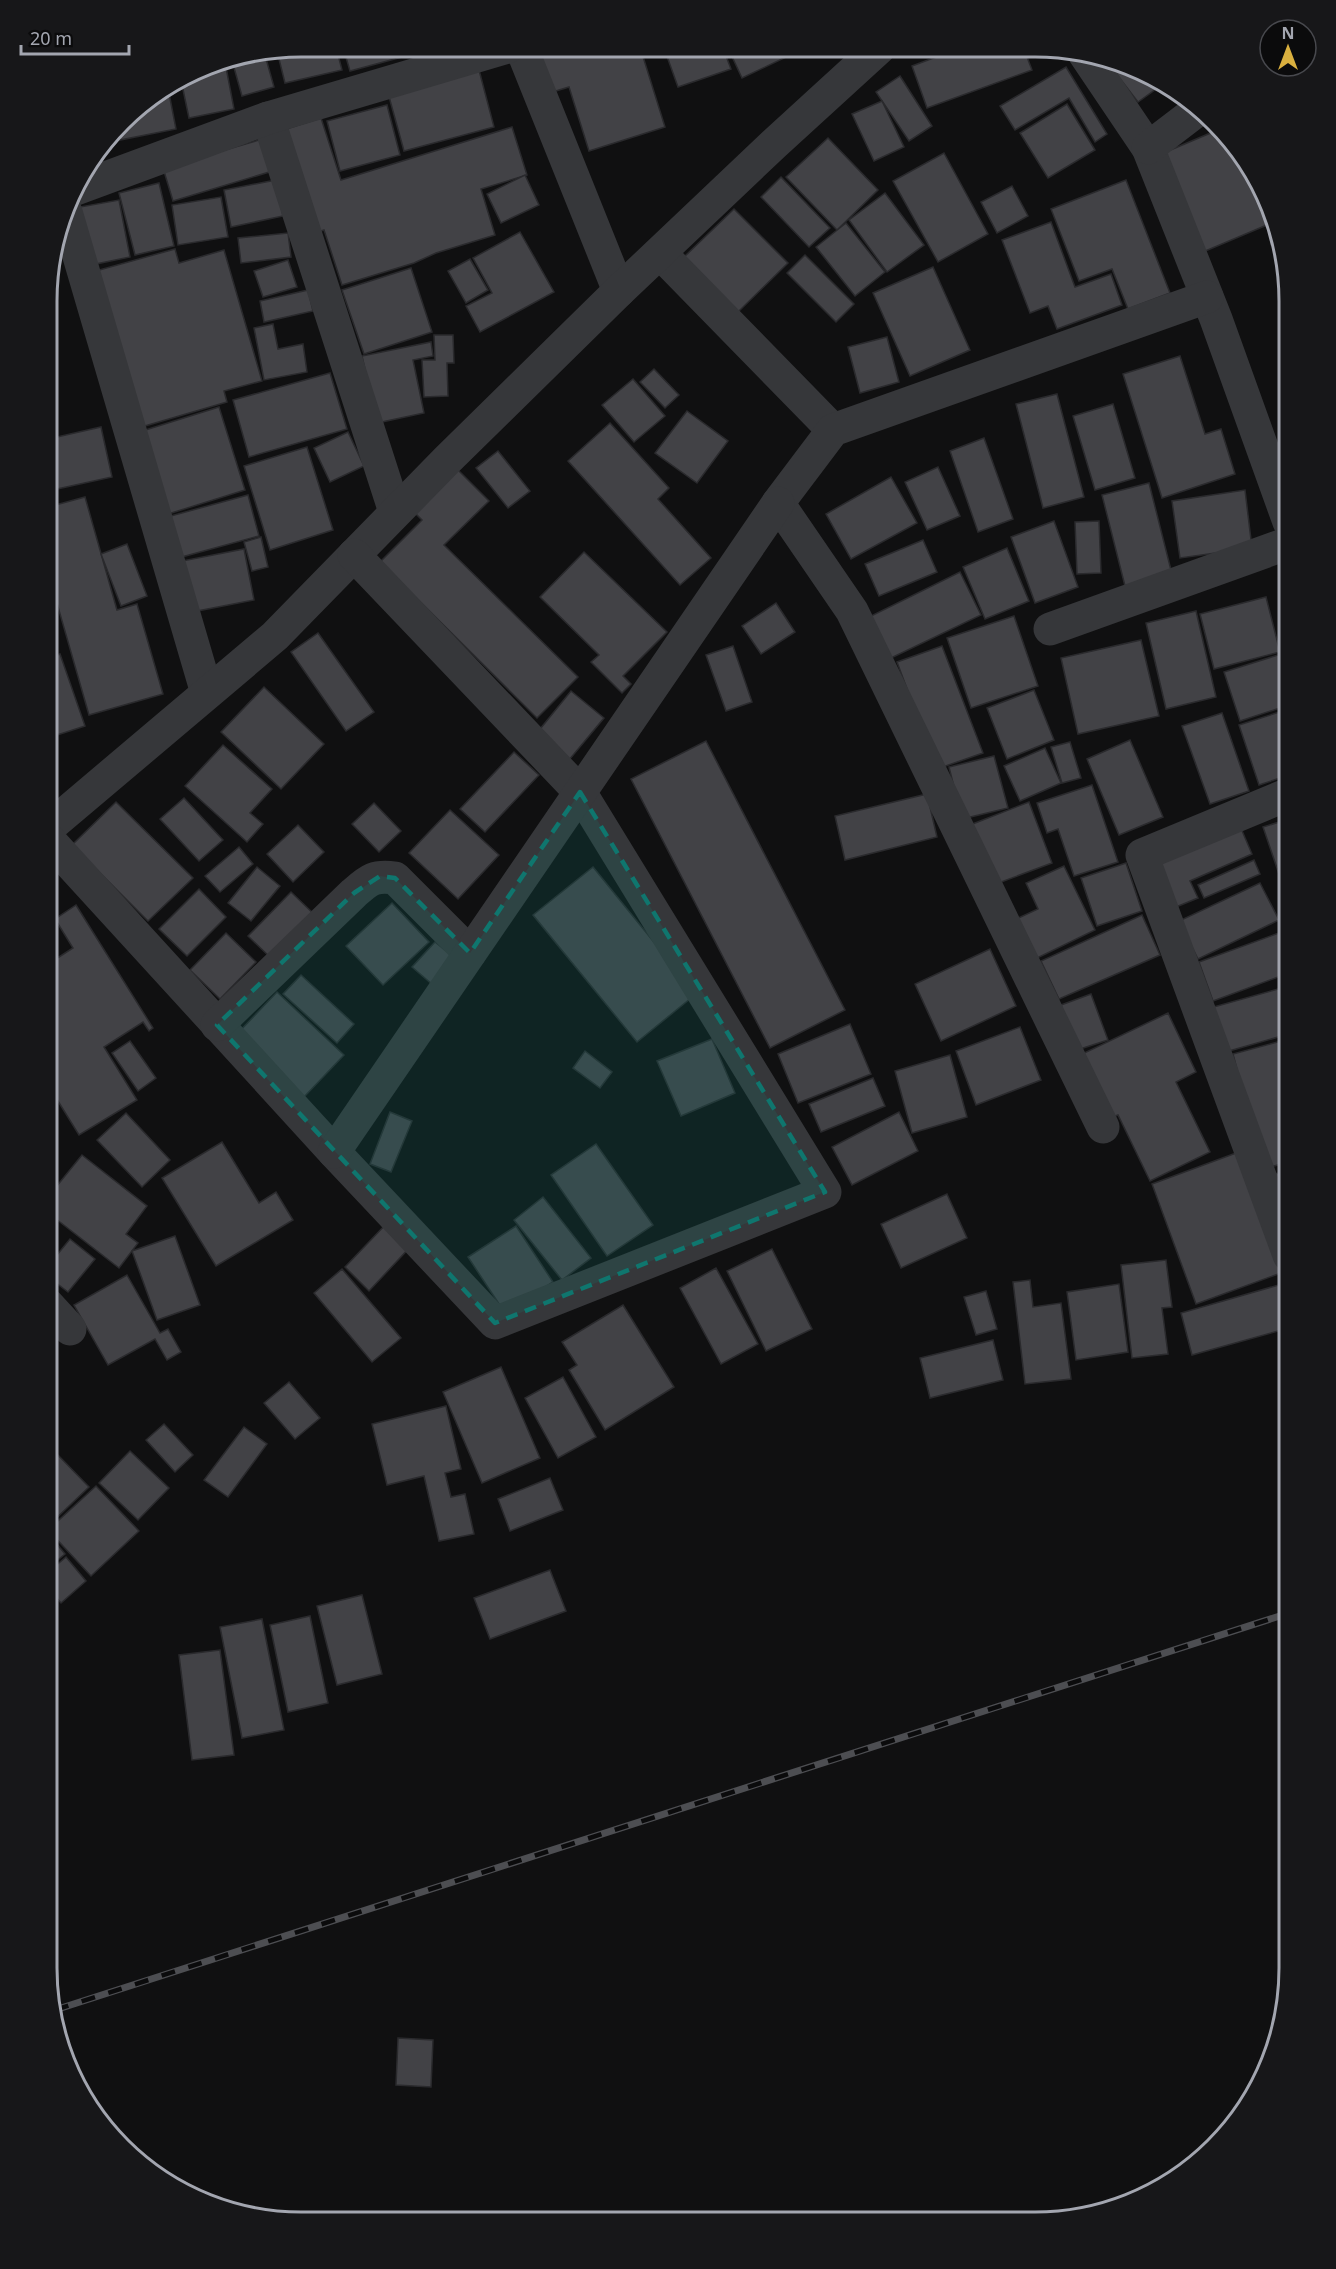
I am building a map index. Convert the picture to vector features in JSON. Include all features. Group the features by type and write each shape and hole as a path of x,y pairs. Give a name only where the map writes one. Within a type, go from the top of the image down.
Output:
{"street":[{"path":"87,184 268,118 474,57"},
{"path":"525,57 619,291"},
{"path":"57,820 275,636 395,513 619,291 869,57"},
{"path":"1091,64 1148,147 1207,297 1279,495"},
{"path":"1148,147 1192,115"},
{"path":"268,118 395,513"},
{"path":"70,224 207,693"},
{"path":"660,253 833,430"},
{"path":"334,1152 778,503 833,430 1207,297"},
{"path":"778,503 852,611 1103,1127"},
{"path":"1050,629 1279,547"},
{"path":"57,849 334,1152 495,1323 825,1192 580,792 354,555"},
{"path":"1279,798 1142,855 1279,1229"},
{"path":"217,1025 354,893 368,881 380,876 395,878 471,953"},
{"path":"57,1315 70,1329"}],"highlighted area":[{"path":"580,792 825,1192 495,1323 217,1025 354,893 380,876 395,878 470,953"}],"building":[{"path":"339,57 342,70 285,83 279,58"},
{"path":"346,57 402,57 350,71"},
{"path":"534,57 643,57 665,127 589,151 569,87 546,94"},
{"path":"667,57 726,57 731,69 678,87"},
{"path":"732,57 786,57 742,78"},
{"path":"936,57 1027,57 1032,70 927,108 912,66"},
{"path":"266,60 274,87 242,96 234,66"},
{"path":"1066,67 1107,134 1095,142 1069,98 1015,130 1000,106"},
{"path":"226,69 234,109 189,118 183,88"},
{"path":"479,70 494,127 404,151 388,93"},
{"path":"1113,70 1156,89 1138,102"},
{"path":"900,76 932,126 909,141 876,92"},
{"path":"170,96 176,129 120,140 140,118"},
{"path":"882,101 904,147 874,161 852,114"},
{"path":"1067,104 1095,150 1048,178 1020,133"},
{"path":"387,105 400,155 340,171 327,121"},
{"path":"321,118 341,180 512,127 527,175 481,189 495,235 342,285 324,230 315,233 283,130"},
{"path":"1211,133 1246,179 1267,225 1203,252 1161,154"},
{"path":"266,138 276,170 173,201 163,168"},
{"path":"828,138 878,190 837,230 786,177"},
{"path":"944,153 988,234 938,262 893,181"},
{"path":"525,175 539,205 501,223 487,194"},
{"path":"781,177 830,228 809,247 761,197"},
{"path":"276,180 283,216 231,227 224,190"},
{"path":"1126,180 1170,293 1128,309 1112,269 1079,281 1051,209"},
{"path":"159,183 174,246 135,255 119,193"},
{"path":"1012,186 1028,216 997,233 981,202"},
{"path":"885,193 924,245 887,272 849,220"},
{"path":"221,197 228,237 178,245 172,205"},
{"path":"119,200 130,257 91,265 80,207"},
{"path":"734,209 788,263 738,312 684,257"},
{"path":"1051,222 1075,287 1111,274 1122,305 1057,329 1048,306 1030,313 1002,240"},
{"path":"846,223 885,272 855,296 816,247"},
{"path":"520,232 554,292 480,332 466,306 492,293 473,258"},
{"path":"288,233 291,257 241,263 238,238"},
{"path":"175,249 179,263 224,250 262,381 224,391 227,402 138,428 92,272"},
{"path":"805,255 854,304 836,322 787,273"},
{"path":"470,259 488,290 466,303 448,271"},
{"path":"288,260 297,287 263,297 254,271"},
{"path":"933,267 970,350 910,376 873,293"},
{"path":"411,268 432,332 364,354 342,290"},
{"path":"308,290 313,311 264,322 260,301"},
{"path":"273,324 278,349 303,344 307,372 264,380 254,328"},
{"path":"434,335 453,335 454,363 447,363 448,396 424,397 422,360 435,360"},
{"path":"887,337 899,382 860,393 848,347"},
{"path":"431,342 433,356 413,360 424,413 377,423 362,356"},
{"path":"1180,356 1205,434 1221,429 1235,474 1162,498 1123,374"},
{"path":"654,369 679,395 665,408 640,382"},
{"path":"330,373 347,429 249,457 233,400"},
{"path":"633,379 665,416 634,442 602,405"},
{"path":"1057,394 1084,497 1043,508 1016,404"},
{"path":"1113,404 1135,478 1095,490 1073,416"},
{"path":"219,407 245,490 165,515 139,432"},
{"path":"687,411 728,441 697,483 655,453"},
{"path":"610,423 669,488 658,499 711,558 680,585 568,461"},
{"path":"101,427 112,477 57,489 57,437"},
{"path":"348,432 364,466 330,482 314,448"},
{"path":"984,438 1013,519 978,532 950,451"},
{"path":"307,447 333,530 270,550 244,466"},
{"path":"498,451 530,491 508,508 476,468"},
{"path":"938,467 960,516 927,530 905,482"},
{"path":"457,469 489,501 444,545 578,677 537,718 380,562 422,520 414,512"},
{"path":"891,477 917,523 851,559 826,514"},
{"path":"1149,483 1172,574 1125,586 1102,495"},
{"path":"1245,490 1252,548 1180,558 1172,501"},
{"path":"248,495 259,536 178,558 167,517"},
{"path":"85,497 117,610 137,604 163,694 89,715 57,603 57,505"},
{"path":"1054,521 1078,587 1035,603 1011,537"},
{"path":"1099,521 1101,573 1077,574 1075,522"},
{"path":"261,537 268,567 252,571 244,542"},
{"path":"923,540 937,572 879,596 865,564"},
{"path":"127,544 147,596 121,606 101,554"},
{"path":"1007,548 1029,601 985,619 963,567"},
{"path":"244,549 254,600 192,612 182,561"},
{"path":"584,552 667,632 623,676 631,684 622,693 591,662 599,655 540,597"},
{"path":"960,572 981,615 889,659 869,617"},
{"path":"1266,597 1279,652 1214,669 1200,614"},
{"path":"776,603 795,632 761,654 742,626"},
{"path":"1196,611 1216,697 1166,709 1146,623"},
{"path":"1014,616 1038,686 971,708 947,638"},
{"path":"318,633 374,712 346,731 291,652"},
{"path":"1141,640 1159,716 1078,734 1061,658"},
{"path":"733,646 752,702 726,711 706,655"},
{"path":"942,646 983,753 937,769 897,662"},
{"path":"60,654 85,726 57,735 57,655"},
{"path":"1279,655 1279,708 1240,721 1224,672"},
{"path":"264,687 324,744 281,789 221,732"},
{"path":"1034,690 1054,740 1007,759 987,708"},
{"path":"571,691 604,718 569,760 536,734"},
{"path":"1279,712 1279,778 1259,785 1239,725"},
{"path":"1222,713 1249,791 1210,804 1182,726"},
{"path":"1130,740 1163,817 1119,835 1087,759"},
{"path":"706,741 845,1010 770,1048 631,779"},
{"path":"1070,742 1081,778 1062,783 1051,747"},
{"path":"223,745 272,789 250,813 263,824 247,842 185,786"},
{"path":"1045,748 1061,783 1020,801 1004,766"},
{"path":"514,752 539,775 485,832 460,809"},
{"path":"994,756 1008,808 962,819 949,767"},
{"path":"1092,785 1118,862 1074,876 1058,829 1047,833 1037,803"},
{"path":"927,794 937,837 845,860 835,816"},
{"path":"184,798 223,840 199,861 160,819"},
{"path":"116,802 193,878 148,921 72,845"},
{"path":"1029,802 1052,863 993,885 970,825"},
{"path":"374,803 401,831 379,852 352,824"},
{"path":"450,810 499,855 458,899 409,853"},
{"path":"1279,822 1279,874 1263,827"},
{"path":"298,825 324,852 293,882 267,854"},
{"path":"1240,826 1252,854 1190,881 1198,898 1176,907 1157,863"},
{"path":"239,847 253,864 220,892 205,876"},
{"path":"1254,860 1260,874 1204,898 1198,885"},
{"path":"1126,863 1142,911 1097,926 1081,878"},
{"path":"1064,866 1095,930 1031,961 1012,921 1038,909 1026,883"},
{"path":"257,867 280,886 251,921 228,903"},
{"path":"593,867 696,994 637,1042 533,915"},
{"path":"1260,883 1279,920 1198,959 1179,921"},
{"path":"199,889 226,917 187,956 159,929"},
{"path":"291,892 317,917 274,961 248,936"},
{"path":"392,903 429,942 383,985 346,946"},
{"path":"76,905 153,1028 149,1031 143,1022 104,1047 137,1100 79,1135 57,1100 57,958 73,948 57,922 57,918"},
{"path":"1142,915 1160,955 1059,999 1041,961"},
{"path":"226,933 256,962 220,999 190,970"},
{"path":"1279,933 1279,977 1213,1001 1199,962"},
{"path":"435,942 456,959 433,985 412,967"},
{"path":"990,949 1016,1006 941,1041 915,984"},
{"path":"301,975 354,1024 337,1043 283,994"},
{"path":"1279,989 1279,1037 1222,1053 1210,1008"},
{"path":"277,992 344,1055 304,1097 237,1034"},
{"path":"1091,994 1108,1040 1077,1050 1061,1005"},
{"path":"1168,1013 1196,1072 1176,1082 1210,1152 1150,1181 1118,1115 1110,1118 1080,1055"},
{"path":"850,1024 871,1074 798,1103 778,1054"},
{"path":"1020,1027 1041,1080 976,1105 956,1051"},
{"path":"712,1039 735,1093 681,1116 657,1061"},
{"path":"130,1041 156,1078 138,1091 112,1053"},
{"path":"1279,1042 1279,1165 1263,1169 1233,1054"},
{"path":"585,1051 612,1072 600,1088 573,1068"},
{"path":"950,1055 967,1117 912,1133 895,1071"},
{"path":"873,1078 885,1106 821,1132 809,1104"},
{"path":"390,1112 412,1121 391,1172 370,1164"},
{"path":"899,1112 918,1151 852,1185 832,1147"},
{"path":"126,1113 170,1160 142,1187 97,1140"},
{"path":"222,1142 259,1203 276,1192 293,1220 216,1266 162,1178"},
{"path":"596,1144 653,1225 607,1256 551,1175"},
{"path":"1236,1153 1279,1268 1279,1274 1196,1304 1152,1184"},
{"path":"82,1155 147,1206 126,1234 138,1243 119,1268 57,1220 57,1186"},
{"path":"1279,1173 1279,1192 1273,1175"},
{"path":"947,1194 967,1238 901,1268 881,1224"},
{"path":"543,1197 591,1258 562,1280 514,1220"},
{"path":"388,1222 413,1244 369,1291 345,1267"},
{"path":"516,1226 553,1282 505,1313 468,1257"},
{"path":"175,1236 200,1305 157,1320 132,1251"},
{"path":"70,1239 95,1259 68,1292 57,1284 57,1255"},
{"path":"772,1249 812,1329 766,1351 727,1271"},
{"path":"1166,1260 1172,1307 1162,1308 1168,1354 1132,1358 1121,1265"},
{"path":"716,1268 758,1344 721,1364 680,1288"},
{"path":"342,1269 401,1338 372,1362 314,1293"},
{"path":"127,1275 160,1333 168,1329 181,1352 167,1360 155,1339 108,1365 74,1305"},
{"path":"1030,1280 1033,1307 1061,1303 1071,1379 1025,1384 1013,1282"},
{"path":"1119,1284 1128,1352 1076,1360 1067,1292"},
{"path":"1279,1285 1279,1331 1192,1355 1181,1313"},
{"path":"986,1291 997,1329 976,1335 964,1297"},
{"path":"623,1305 674,1387 605,1430 569,1370 577,1365 562,1342"},
{"path":"993,1340 1003,1380 930,1398 920,1358"},
{"path":"501,1367 540,1458 482,1483 443,1392"},
{"path":"563,1377 596,1437 558,1458 525,1398"},
{"path":"289,1382 320,1418 295,1439 264,1403"},
{"path":"446,1406 461,1469 445,1473 451,1497 465,1494 474,1534 439,1541 424,1476 387,1485 372,1424"},
{"path":"164,1424 193,1455 175,1472 146,1440"},
{"path":"244,1427 267,1444 228,1497 204,1480"},
{"path":"130,1451 169,1488 138,1520 99,1483"},
{"path":"57,1454 89,1487 57,1517"},
{"path":"550,1478 563,1510 510,1531 498,1499"},
{"path":"96,1486 139,1531 91,1576 57,1540 57,1522"},
{"path":"57,1544 65,1554 57,1561"},
{"path":"66,1557 86,1581 61,1603 57,1598 57,1565"},
{"path":"550,1570 566,1611 490,1639 474,1598"},
{"path":"362,1595 382,1674 337,1685 317,1606"},
{"path":"310,1616 328,1703 288,1712 270,1625"},
{"path":"262,1619 284,1730 242,1738 220,1627"},
{"path":"220,1650 234,1755 192,1760 179,1655"},
{"path":"398,2038 433,2040 431,2087 396,2085"}],"railway":[{"path":"61,2008 1279,1616"}]}
